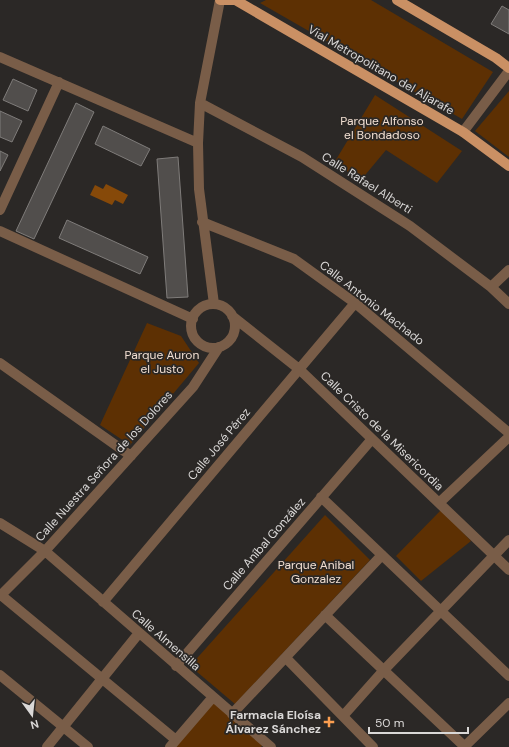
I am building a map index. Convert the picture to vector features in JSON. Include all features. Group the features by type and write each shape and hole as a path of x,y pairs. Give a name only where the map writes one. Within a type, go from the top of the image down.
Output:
{"main road":[{"name":"Vial Metropolitano del Aljarafe","path":"220,0 239,0 463,132 509,166"},
{"path":"397,0 496,58 509,70"}],"street":[{"path":"214,304 202,222 199,189 198,143 200,103 220,0"},
{"path":"0,57 198,143"},
{"path":"463,132 509,70"},
{"path":"0,210 59,82"},
{"name":"Calle Rafael Alberti","path":"200,103 308,161 410,226 491,287 509,304"},
{"name":"Calle Antonio Machado","path":"202,222 294,259 354,303 509,433"},
{"path":"0,231 193,318"},
{"path":"491,287 509,270"},
{"name":"Calle José Pérez","path":"103,602 354,303"},
{"path":"214,304 227,309 232,316 235,328 229,341 219,347 210,348 197,341 191,328 193,318 200,309 214,304"},
{"name":"Calle Cristo de la Misericordia","path":"232,316 299,369 509,570"},
{"name":"Calle Nuestra Señora de los Dolores","path":"0,596 45,551 193,387 219,347"},
{"path":"0,363 131,456"},
{"path":"439,503 509,437"},
{"name":"Calle Aníbal González","path":"176,666 372,439"},
{"path":"321,497 509,676"},
{"name":"Calle Almensilla","path":"0,523 45,551 213,697 265,745"},
{"path":"343,716 383,671 509,540"},
{"path":"232,714 382,555"},
{"path":"0,596 102,678 173,744 213,697"},
{"path":"326,615 464,747 509,702"},
{"path":"47,747 62,726 139,633"},
{"path":"286,658 373,747"},
{"path":"0,675 88,747"}],"green space":[{"path":"266,0 371,0 493,72 462,119 260,3"},
{"path":"509,91 509,157 475,131"},
{"name":"Parque Alfonso el Bondadoso","path":"375,95 462,151 437,183 386,150 361,180 334,163"},
{"name":"Parque Auron el Justo","path":"147,323 181,336 199,363 130,445 100,425"},
{"path":"441,510 471,541 421,581 396,556"},
{"name":"Parque Anibal Gonzalez","path":"325,515 370,560 235,704 190,666"},
{"path":"213,697 265,742 261,747 170,747"}],"shaded area":[{"path":"106,184 128,195 123,204 115,200 112,205 90,195 95,185 103,189"}],"building":[{"path":"502,6 509,10 509,34 491,24"},
{"path":"13,79 37,90 28,111 3,100"},
{"path":"76,103 94,112 34,239 16,231"},
{"path":"0,111 22,121 12,142 0,137"},
{"path":"103,126 150,149 141,166 95,144"},
{"path":"0,151 8,155 0,171"},
{"path":"178,157 188,297 167,298 157,159"},
{"path":"67,220 148,257 140,274 59,238"}],"place":[{"name":"Farmacia Eloísa Álvarez Sánchez","path":"329,722"}]}
